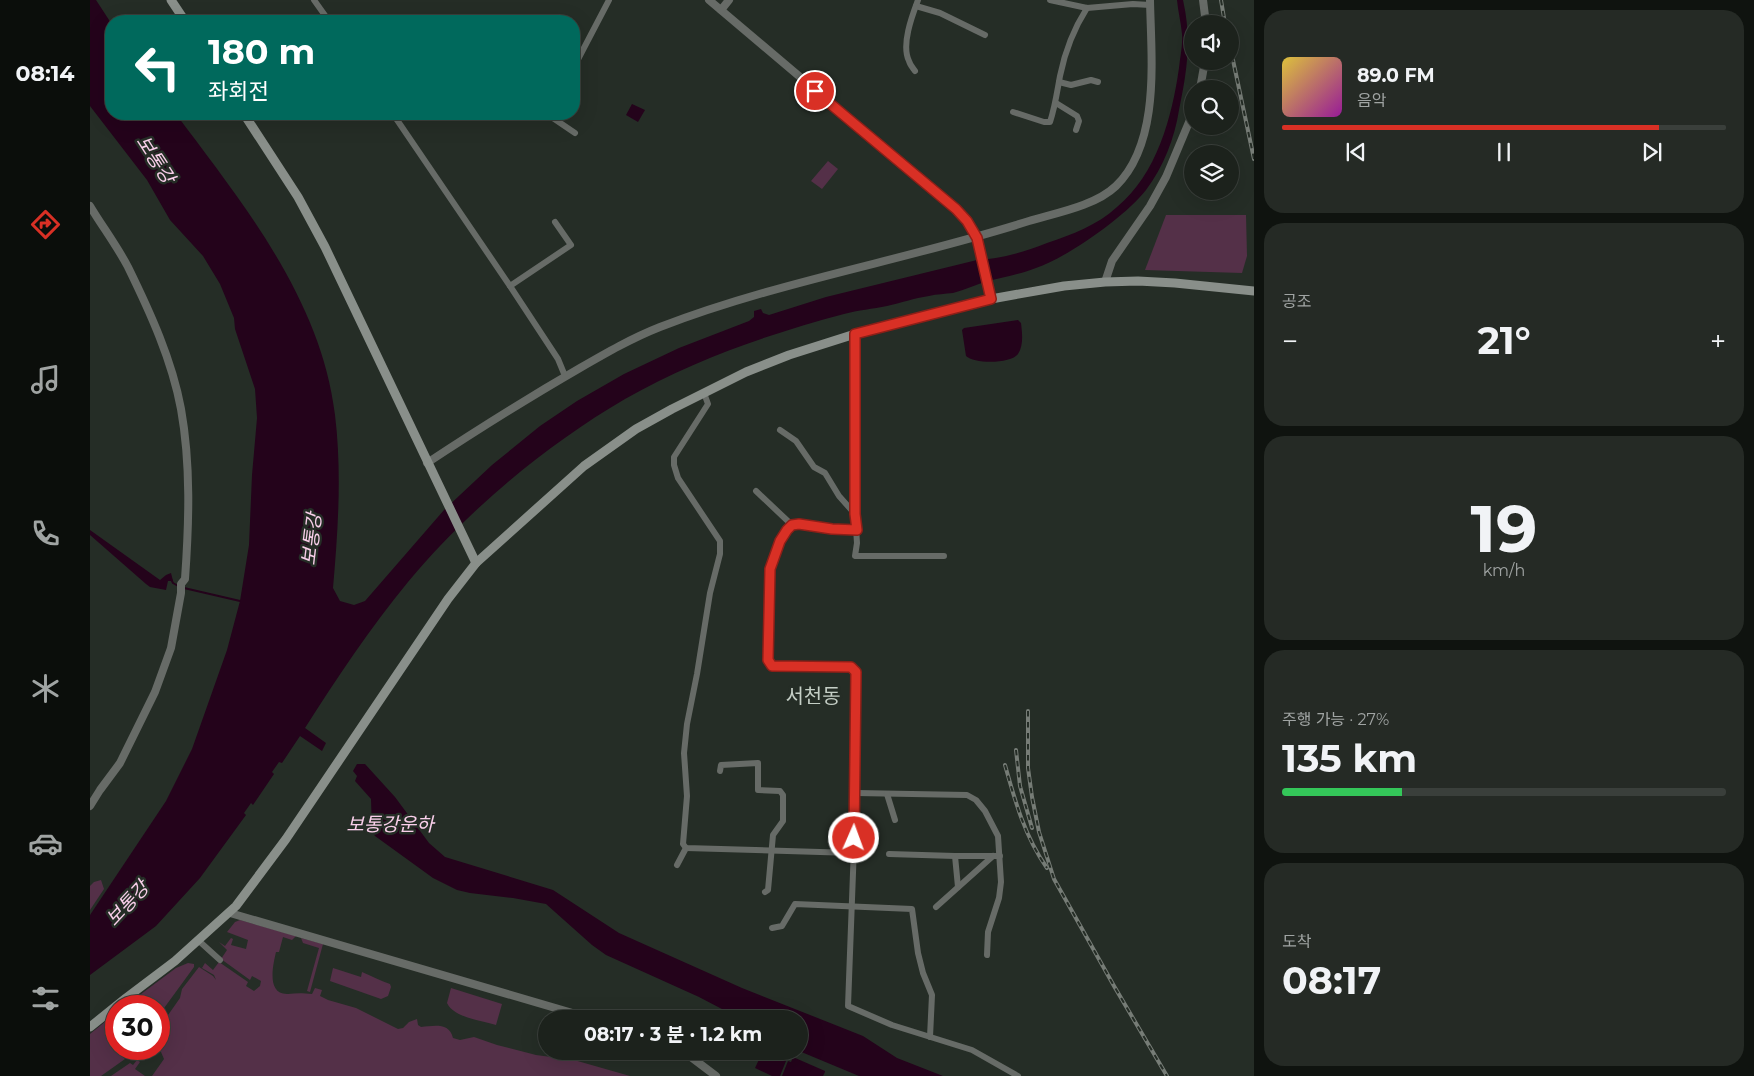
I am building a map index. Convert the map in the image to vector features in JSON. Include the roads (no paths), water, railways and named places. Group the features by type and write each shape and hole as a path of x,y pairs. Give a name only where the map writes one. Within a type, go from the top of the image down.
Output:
{"main road":[{"path":"171,0 181,15"},
{"path":"248,120 288,181 325,247 476,563"},
{"path":"90,1027 199,941 230,913 286,839 448,600 476,563 584,466 636,429 746,372 789,355 855,334 991,299 1064,286 1105,282 1175,282 1254,291"}],"street":[{"path":"314,0 325,15"},
{"path":"580,56 609,0"},
{"path":"709,0 956,209 967,221 977,238 991,299"},
{"path":"721,10 728,0"},
{"path":"429,467 514,406 638,336 707,310 810,280 977,238 1096,200 1116,186 1139,151 1146,132 1151,38 1150,2 1087,8 1050,0"},
{"path":"1203,0 1205,15"},
{"path":"915,71 908,61 906,53 911,19 917,3 985,35"},
{"path":"1013,112 1044,122 1050,122 1070,39 1087,8"},
{"path":"1059,82 1070,85 1091,80 1098,82"},
{"path":"1056,103 1078,116 1076,130"},
{"path":"397,120 558,359 565,376"},
{"path":"556,120 575,133"},
{"path":"1105,282 1112,261 1150,206 1166,177 1184,134"},
{"path":"90,206 127,266 156,330 169,366 180,407 185,437 189,524 185,579 181,587 171,648 155,692 120,763 90,806"},
{"path":"510,286 571,245 555,222"},
{"path":"855,334 855,514 857,530 855,556 944,556"},
{"path":"686,848 682,841 685,826 684,753 687,724 710,593 720,554 720,541 678,478 674,457 708,404 704,393"},
{"path":"780,430 796,441 814,467 825,474 838,496 855,514"},
{"path":"756,491 792,525"},
{"path":"857,530 832,529 799,524 792,525 787,530 780,541 770,569 768,660 772,666 851,667 856,672 856,793 848,1006 892,1025 972,1050 1018,1076"},
{"path":"720,771 721,765 758,764 758,790 780,791 784,795 784,821 773,836 768,890 765,892"},
{"path":"856,793 967,795 976,800 985,811 998,836 996,856 1001,882 1000,898 988,932 987,955"},
{"path":"887,794 895,820"},
{"path":"686,848 853,853"},
{"path":"677,865 686,848"},
{"path":"889,854 996,856"},
{"path":"956,856 958,887"},
{"path":"936,907 996,856"},
{"path":"772,928 782,926 795,904 912,909 918,953 923,973 932,995 930,1037"},
{"path":"230,913 563,1010"},
{"path":"199,941 220,960"},
{"path":"694,1060 716,1076"}],"water":[{"name":"보통강","path":"90,0 96,0 106,15 105,120 180,120 252,218 296,293 314,332 327,372 337,436 338,502 333,588 340,601 354,605 365,601 444,510 492,465 540,426 577,401 624,374 679,348 749,321 754,317 754,311 761,309 763,313 769,315 826,297 977,260 1012,254 1075,233 1109,214 1131,194 1143,178 1167,125 1176,87 1182,47 1177,0 1183,0 1186,15 1184,15 1185,70 1175,131 1158,172 1146,190 1125,212 1096,235 1064,255 1036,268 953,293 923,297 844,314 760,339 704,360 625,399 595,417 537,458 456,530 408,582 380,617 305,728 326,743 322,751 300,736 282,763 279,762 272,772 274,774 253,805 251,803 244,813 246,815 200,878 156,926 90,975 90,915 166,801 192,749 227,650 240,601 249,545 257,418 255,389 235,329 234,318 220,284 203,256 170,220 147,180 90,106"},
{"path":"632,104 645,110 638,122 626,115"},
{"path":"1018,320 1021,323 1022,343 1018,354 1014,357 1008,360 984,362 970,359 966,356 962,330 964,328"},
{"path":"90,530 160,580 171,573 173,581 168,581 166,590 150,587 90,535"},
{"name":"보통강운하","path":"357,764 365,764 395,797 429,843 445,857 553,890 619,933 742,988 797,1010 724,1010 606,955 546,904 470,893 457,890 433,878 372,832 371,799 355,781 357,776 353,771"},
{"name":"보통강운하","path":"808,1014 863,1036 897,1058 943,1076 859,1076 808,1055"},
{"path":"759,1060 786,1061 780,1076 772,1076 755,1068"},
{"path":"792,1060 800,1060 825,1071 823,1076 782,1076 788,1061 791,1062"}],"waterway":[{"path":"171,579 173,583 180,587"},
{"path":"184,588 240,601"}],"railway":[{"path":"1221,0 1224,15"},
{"path":"1235,70 1254,159"},
{"path":"1028,711 1028,768 1032,797 1039,832 1054,879 1167,1076"},
{"path":"1016,750 1020,786 1032,828"},
{"path":"1005,765 1027,831 1047,868"}],"district":[{"name":"서천동","path":"813,696"}]}
